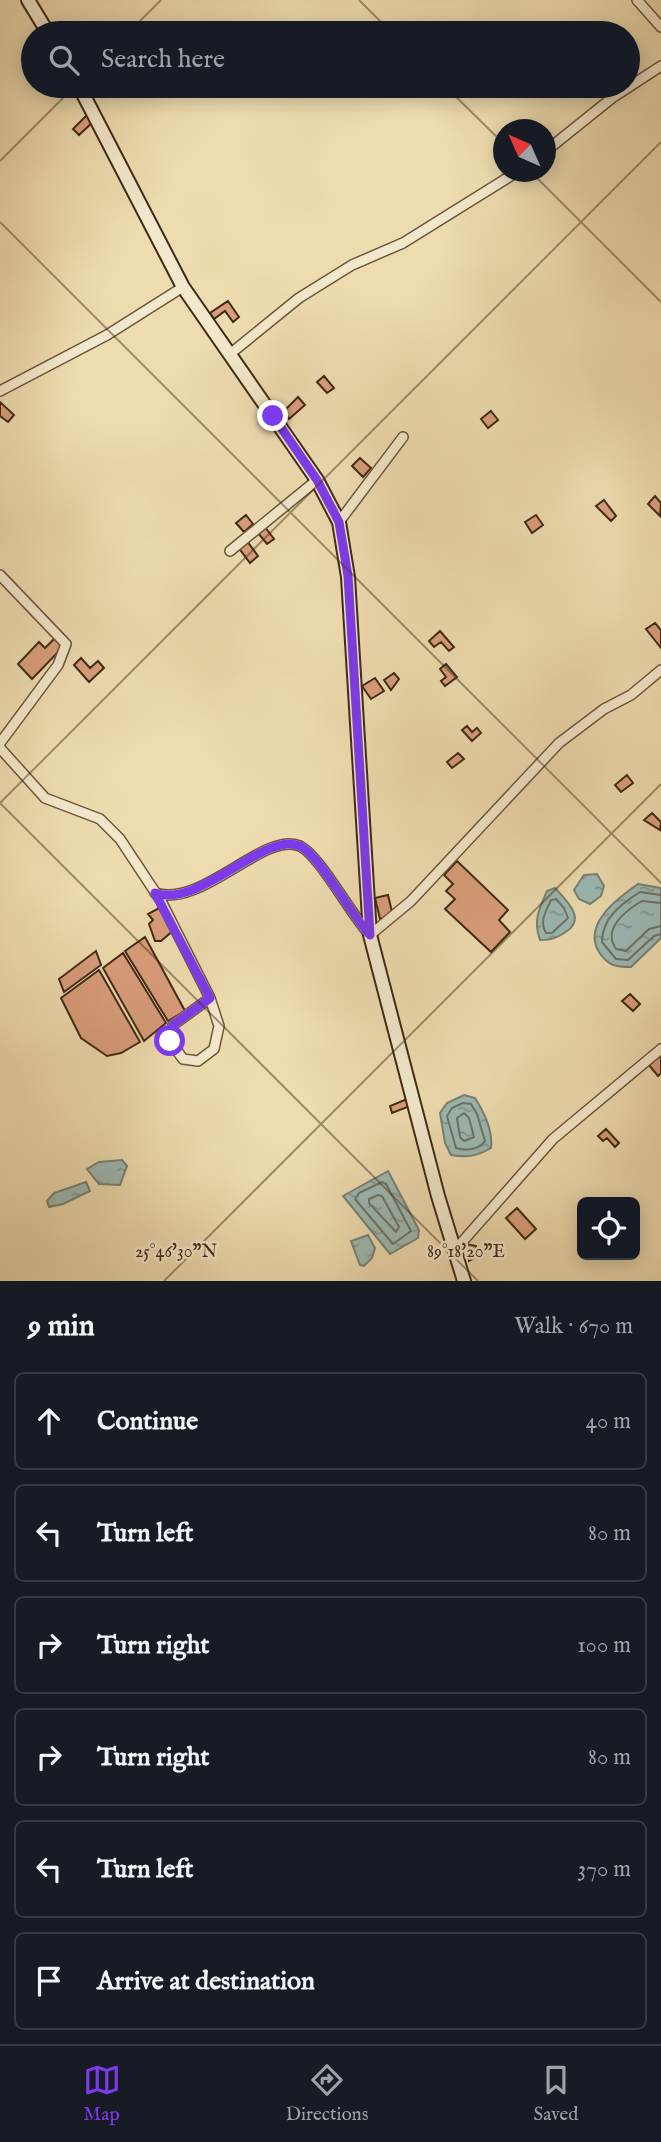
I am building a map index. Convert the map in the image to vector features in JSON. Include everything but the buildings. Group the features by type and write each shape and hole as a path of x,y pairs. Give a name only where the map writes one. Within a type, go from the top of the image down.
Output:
{"main road":[{"path":"27,0 40,21"},
{"path":"85,98 183,287 317,480 339,522 348,576 370,935 464,1281"}],"street":[{"path":"637,0 661,27"},
{"path":"640,80 661,66"},
{"path":"556,142 612,98"},
{"path":"230,354 299,298 352,265 403,243 501,182"},
{"path":"0,391 107,335 183,287"},
{"path":"339,522 403,436"},
{"path":"230,551 317,480"},
{"path":"0,575 66,644 58,665 0,743"},
{"path":"155,893 167,897 209,883 277,846 290,844 301,847 317,862 370,935 411,901 559,743 604,709 631,695 661,670"},
{"path":"0,748 45,798 100,819 120,839 155,893 210,998 219,1026 214,1049 198,1061 183,1059 170,1041 173,1025 210,998"},
{"path":"455,1250 553,1139 661,1049"}],"water":[{"path":"597,874 604,886 601,896 590,904 579,899 574,890 584,875"},
{"path":"638,884 661,888 661,938 631,967 617,966 609,963 599,952 595,932 612,904"},
{"path":"555,888 572,909 575,920 567,931 560,935 540,940 537,927 539,909 547,891"},
{"path":"464,1095 475,1098 482,1109 491,1141 491,1148 472,1156 451,1155 445,1143 440,1113 447,1103"},
{"path":"122,1160 127,1166 120,1185 99,1184 87,1169 99,1162"},
{"path":"388,1171 419,1230 418,1238 390,1254 343,1196"},
{"path":"86,1182 90,1191 63,1204 49,1207 47,1201 54,1193"},
{"path":"368,1235 375,1248 372,1258 364,1266 360,1265 351,1241"}],"route":[{"path":"170,1041 173,1025 210,998 155,893 167,897 209,883 277,846 290,844 301,847 317,862 357,921 370,935 348,576 339,522 317,480 273,416"}]}
